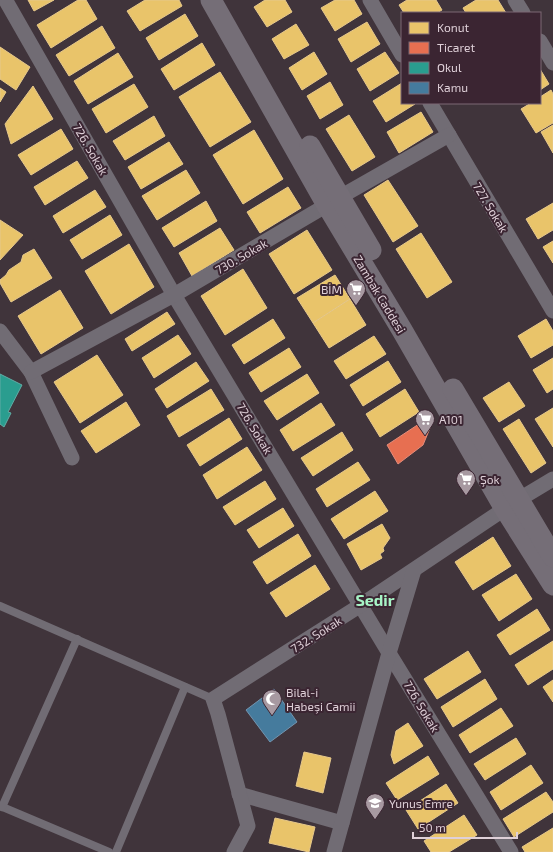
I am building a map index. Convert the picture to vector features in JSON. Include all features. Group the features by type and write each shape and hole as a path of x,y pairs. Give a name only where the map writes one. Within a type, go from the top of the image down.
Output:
{"street":[{"name":"Zambak Caddesi","path":"211,0 334,201 512,504 553,585"},
{"name":"Zambak Caddesi","path":"226,0 334,201"},
{"path":"370,0 401,53"},
{"path":"515,0 522,12"},
{"name":"726. Sokak","path":"4,3 174,295 389,653 511,852"},
{"path":"541,43 553,63"},
{"name":"727. Sokak","path":"431,104 553,311"},
{"name":"730. Sokak","path":"30,372 174,295 449,135"},
{"path":"0,331 30,372 72,458"},
{"name":"732. Sokak","path":"213,699 361,605 512,504 553,480"},
{"name":"Zambak Caddesi","path":"512,504 553,557"},
{"path":"334,852 389,653 414,570"},
{"path":"213,699 248,826 234,852"},
{"path":"239,794 342,823"}],"lane":[{"path":"0,606 213,699"},
{"path":"77,639 1,806 109,852"},
{"path":"116,852 185,687"}],"building: Konut":[{"path":"28,0 54,0 34,11"},
{"path":"78,0 86,0 97,19 51,48 37,25"},
{"path":"145,0 179,0 182,6 140,31 127,11"},
{"path":"265,0 285,0 292,12 267,27 254,7"},
{"path":"335,0 354,0 362,14 335,31 321,8"},
{"path":"407,0 436,0 442,10 439,12 403,12 399,5"},
{"path":"476,0 498,0 505,12 465,12 463,8"},
{"path":"185,14 198,36 159,60 146,38"},
{"path":"367,22 380,44 351,62 338,39"},
{"path":"296,24 309,45 284,59 272,39"},
{"path":"102,26 115,48 69,76 56,55"},
{"path":"202,43 215,65 174,90 161,69"},
{"path":"0,47 30,67 16,90 0,79"},
{"path":"314,52 327,74 302,90 289,68"},
{"path":"385,52 399,73 370,91 357,69"},
{"path":"118,53 133,77 88,104 74,81"},
{"path":"541,71 549,84 541,89"},
{"path":"220,72 251,122 210,147 179,97"},
{"path":"330,82 343,105 320,119 307,96"},
{"path":"134,84 148,107 106,133 92,109"},
{"path":"401,84 401,104 415,104 386,122 373,101"},
{"path":"33,86 53,119 11,144 5,124"},
{"path":"0,88 6,92 0,102"},
{"path":"551,90 553,94 553,123 536,133 521,109 529,104 541,104 541,96"},
{"path":"421,112 433,132 399,153 387,132"},
{"path":"349,115 375,157 352,171 326,129"},
{"path":"154,116 165,136 125,160 113,141"},
{"path":"553,125 553,153 541,132"},
{"path":"61,129 73,149 31,175 18,155"},
{"path":"254,130 283,179 243,204 213,155"},
{"path":"169,142 183,164 141,189 128,167"},
{"path":"77,161 88,178 45,205 34,187"},
{"path":"186,170 200,193 157,220 142,196"},
{"path":"388,180 418,226 393,242 364,195"},
{"path":"288,187 301,208 260,233 247,212"},
{"path":"95,190 106,207 63,233 53,216"},
{"path":"206,201 217,221 174,247 162,228"},
{"path":"553,203 553,230 538,239 526,219"},
{"path":"110,215 122,235 82,259 70,240"},
{"path":"0,220 23,235 0,260"},
{"path":"220,228 234,250 192,276 179,253"},
{"path":"307,230 332,270 294,294 269,254"},
{"path":"421,233 452,282 427,298 396,249"},
{"path":"553,241 553,263 543,247"},
{"path":"129,244 154,287 111,314 85,271"},
{"path":"34,249 52,278 11,302 0,283 0,280 9,270 21,262 23,255"},
{"path":"243,269 267,308 225,335 201,296"},
{"path":"335,275 350,299 313,323 297,298"},
{"path":"60,290 83,328 41,354 18,316"},
{"path":"350,299 366,325 329,348 313,323"},
{"path":"167,312 175,324 132,351 125,339"},
{"path":"273,319 285,338 244,364 232,345"},
{"path":"546,319 553,331 553,345 531,358 518,336"},
{"path":"178,335 191,354 154,378 142,358"},
{"path":"374,336 386,354 346,379 334,361"},
{"path":"289,348 301,367 261,392 249,373"},
{"path":"97,355 123,395 80,423 54,382"},
{"path":"553,358 553,389 547,393 533,370"},
{"path":"388,361 401,382 363,406 350,385"},
{"path":"196,362 209,381 167,408 155,389"},
{"path":"307,374 319,393 277,420 264,401"},
{"path":"509,382 525,406 499,422 483,398"},
{"path":"211,389 224,410 179,437 167,416"},
{"path":"405,389 419,412 380,437 366,414"},
{"path":"126,402 140,425 96,453 81,431"},
{"path":"321,403 335,425 293,451 280,430"},
{"path":"553,408 553,447 535,419"},
{"path":"229,418 242,439 200,466 187,445"},
{"path":"519,419 546,463 531,473 503,429"},
{"path":"342,432 353,450 313,476 301,458"},
{"path":"247,447 262,470 217,499 203,475"},
{"path":"358,462 370,480 327,507 316,489"},
{"path":"265,481 276,499 235,525 223,507"},
{"path":"375,491 388,511 344,539 331,519"},
{"path":"283,508 294,526 259,548 247,530"},
{"path":"382,524 390,538 383,548 384,551 380,554 382,558 361,570 347,544"},
{"path":"298,534 311,556 267,584 253,562"},
{"path":"493,537 511,566 473,590 455,562"},
{"path":"315,565 330,589 286,617 270,593"},
{"path":"516,574 532,599 499,621 482,595"},
{"path":"537,609 550,630 510,655 497,635"},
{"path":"553,641 553,669 528,685 515,665"},
{"path":"468,651 481,672 437,699 424,679"},
{"path":"485,679 497,699 453,727 441,707"},
{"path":"553,680 553,702 543,687"},
{"path":"501,708 513,726 470,753 459,735"},
{"path":"408,723 423,746 394,764 391,755 396,731"},
{"path":"516,738 526,754 485,780 474,764"},
{"path":"304,752 331,758 323,793 296,786"},
{"path":"428,756 439,774 397,800 386,783"},
{"path":"531,765 543,783 501,810 490,792"},
{"path":"446,784 458,803 418,829 406,810"},
{"path":"546,792 553,802 553,812 514,837 503,819"},
{"path":"464,815 477,835 449,852 431,852 424,841"},
{"path":"275,818 315,827 309,852 269,843"},
{"path":"553,828 553,852 525,852 522,847"}],"building: Ticaret":[{"path":"425,420 430,428 423,445 398,464 387,445"}],"building: Okul":[{"path":"0,374 22,385 8,412 11,413 4,427 0,424"}],"building: Kamu":[{"name":"Bilal-i Habeşi Camii","path":"274,689 297,722 270,742 246,710"}],"place":[{"name":"BİM","path":"356,306"},
{"name":"A101","path":"425,436"},
{"name":"Şok","path":"466,496"},
{"name":"Bilal-i Habeşi Camii","path":"272,716"},
{"name":"Yunus Emre","path":"375,820"}],"district":[{"name":"Sedir","path":"375,599"}]}
